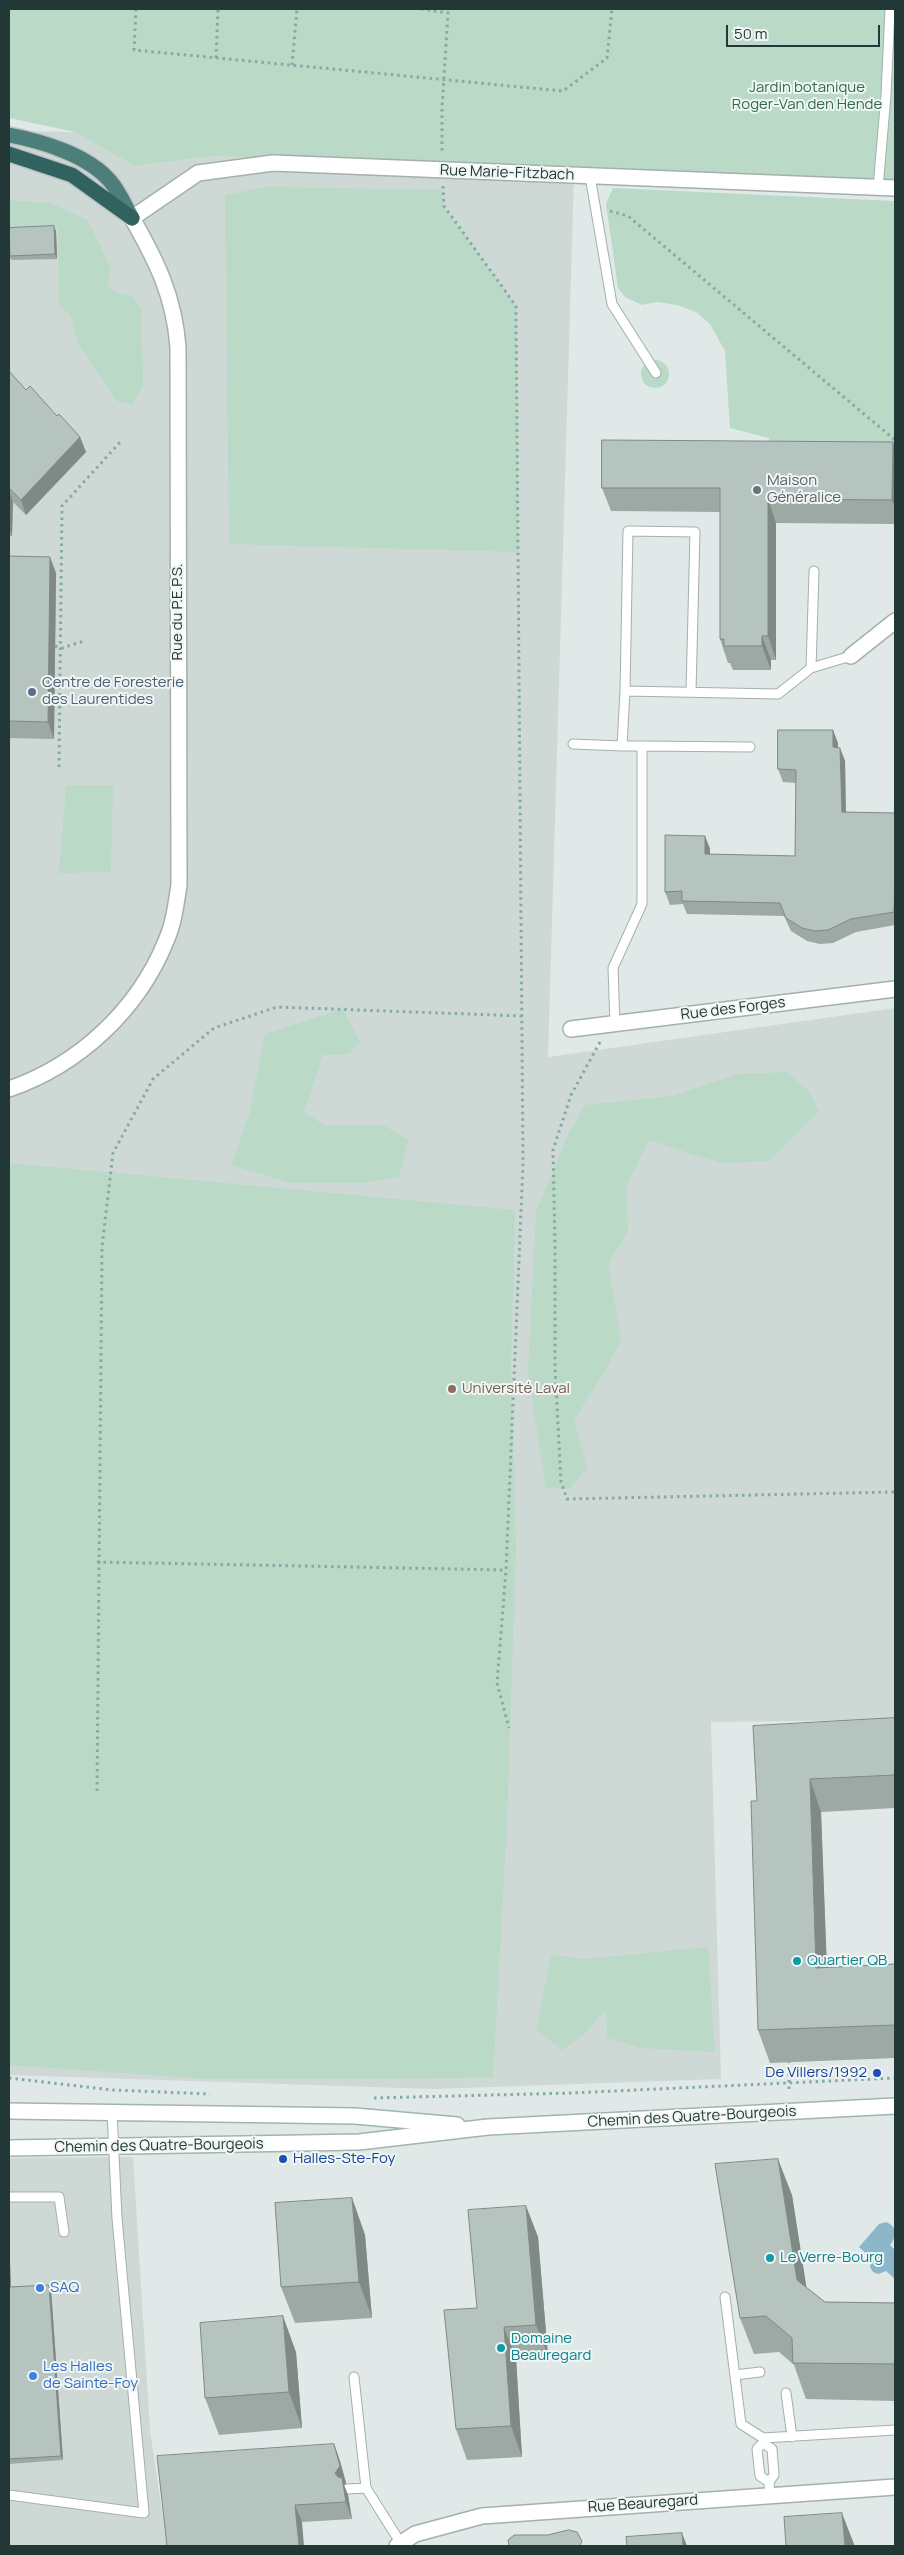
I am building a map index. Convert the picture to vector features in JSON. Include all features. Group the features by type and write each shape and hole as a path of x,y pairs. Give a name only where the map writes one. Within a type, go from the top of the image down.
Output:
{"highway":[{"path":"9,135 31,139 83,160 110,180 132,218"},
{"path":"9,154 72,175 132,218"}],"street":[{"name":"Rue Marie-Fitzbach","path":"132,218 198,174 273,163 895,188"},
{"name":"Rue du P.E.P.S.","path":"9,1089 51,1072 78,1055 121,1013 138,992 166,941 175,915 179,885 176,322 169,292 157,262 132,218"},
{"path":"851,656 895,621"},
{"name":"Rue des Forges","path":"571,1029 895,988"},
{"name":"Chemin des Quatre-Bourgeois","path":"9,2148 359,2142 488,2127 895,2106"},
{"name":"Chemin des Quatre-Bourgeois","path":"9,2111 354,2116 488,2127"},
{"name":"Rue Beauregard","path":"399,2544 415,2534 482,2516 770,2489 895,2487"}],"lane":[{"path":"878,188 886,95 890,9"},
{"path":"590,176 612,304 656,373"},
{"path":"622,746 628,531 695,532 691,692"},
{"path":"811,668 814,571"},
{"path":"625,691 778,694 811,668 851,656"},
{"path":"573,744 750,746"},
{"path":"612,1024 613,968 642,904 642,746"},
{"path":"9,2495 144,2513 117,2218 112,2112"},
{"path":"9,2197 59,2197 64,2232"},
{"path":"725,2297 740,2424 772,2449 774,2475 770,2489"},
{"path":"735,2375 760,2372"},
{"path":"354,2377 366,2488 399,2544"},
{"path":"786,2393 792,2437"},
{"path":"770,2489 760,2476 756,2449 763,2441 792,2437 895,2430"},
{"path":"347,2489 366,2488"}],"path":[{"path":"136,9 134,50 563,91 607,58 612,9"},
{"path":"216,58 218,9"},
{"path":"292,64 296,9"},
{"path":"421,9 448,13 442,170 444,206 516,306 523,1164 506,1570 497,1683 509,1728"},
{"path":"596,214 610,211 628,216 895,440"},
{"path":"59,767 62,648 62,506 122,440"},
{"path":"55,646 62,648 84,641"},
{"path":"97,1791 97,1562 102,1246 112,1153 153,1079 214,1028 277,1007 522,1016"},
{"path":"612,1024 571,1095 553,1150 556,1246 555,1367 561,1482 567,1499 895,1492"},
{"path":"97,1562 506,1570"},
{"path":"789,2089 790,2061"},
{"path":"9,2078 113,2090 216,2094"},
{"path":"365,2098 562,2094 895,2078"}],"shaded area":[{"name":"Université Laval","path":"9,131 75,132 134,166 215,156 574,175 548,1057 895,1008 895,1720 711,1722 721,2079 433,2089 9,2075"},
{"path":"133,2157 150,2430 167,2546 9,2546 9,2158"}],"green space":[{"name":"Jardin botanique Roger-Van den Hende","path":"9,9 895,9 895,188 574,175 215,156 134,166 75,132 9,118"},
{"path":"267,187 443,190 444,207 516,306 518,552 229,544 225,195"},
{"path":"613,188 894,201 895,465 771,463 769,438 730,428 725,351 710,324 696,312 677,305 658,302 642,305 625,297 618,288 606,204"},
{"path":"9,200 50,203 88,220 111,269 107,286 118,293 133,296 141,309 143,386 132,405 117,401 77,342 71,316 59,305 58,227 9,228"},
{"path":"655,360 665,364 669,374 665,384 655,388 645,384 641,374 645,364"},
{"path":"113,785 111,872 59,873 66,786"},
{"path":"343,1009 360,1042 349,1054 323,1055 304,1112 324,1125 383,1125 408,1140 399,1177 361,1183 290,1183 231,1165 250,1112 265,1034"},
{"path":"787,1072 810,1092 819,1111 769,1161 720,1163 649,1140 626,1186 628,1231 608,1265 621,1339 606,1369 574,1420 587,1469 569,1489 546,1488 528,1372 536,1212 567,1137 585,1105 673,1096 737,1074"},
{"path":"9,1163 515,1210 511,1367 516,1549 507,1822 493,2078 208,2079 9,2065"},
{"path":"708,1947 715,2052 641,2048 607,2038 606,2009 583,2035 562,2050 536,2030 551,1955 586,1959"}],"water":[{"path":"886,2222 893,2226 895,2232 890,2245 895,2250 895,2279 886,2271 878,2274 873,2272 870,2267 872,2259 859,2247 879,2224"}],"building":[{"path":"54,226 55,254 10,256 9,228"},
{"path":"9,371 26,390 30,386 57,416 59,414 80,437 21,500 9,488"},
{"path":"602,440 893,442 892,500 768,499 768,636 762,636 762,646 724,646 724,639 720,639 720,488 602,488"},
{"name":"Centre de Foresterie des Laurentides","path":"9,556 50,557 48,722 9,721"},
{"path":"778,730 833,730 833,747 840,748 842,812 895,813 894,912 851,919 828,930 815,931 802,928 786,918 780,903 682,901 682,891 665,892 665,835 705,836 705,854 795,856 796,770 778,769"},
{"path":"895,1718 895,1775 810,1779 816,1968 895,1964 895,2025 758,2030 751,1801 757,1801 753,1726"},
{"name":"Le Verre-Bourg","path":"778,2159 797,2280 825,2302 895,2303 895,2364 793,2363 792,2338 766,2316 740,2318 715,2164"},
{"path":"352,2198 359,2282 281,2287 275,2203"},
{"name":"Domaine Beauregard","path":"526,2206 536,2325 504,2327 511,2426 456,2429 444,2310 477,2308 468,2210"},
{"name":"Les Halles de Sainte-Foy","path":"9,2260 10,2287 49,2285 61,2456 9,2459"},
{"path":"283,2316 289,2392 205,2398 200,2323"},
{"path":"334,2444 340,2466 335,2473 338,2477 342,2478 346,2502 295,2505 299,2546 167,2546 157,2456"},
{"path":"842,2513 845,2546 786,2546 784,2517"},
{"path":"569,2530 577,2532 582,2541 580,2546 509,2546 508,2540 514,2535 547,2535"},
{"path":"682,2533 683,2546 627,2546 626,2537"}],"place":[{"name":"Maison Généralice","path":"757,490"},
{"name":"Centre de Foresterie des Laurentides","path":"32,692"},
{"name":"Université Laval","path":"452,1389"},
{"name":"Quartier QB","path":"797,1961"},
{"name":"De Villers/1992","path":"877,2073"},
{"name":"Halles-Ste-Foy","path":"283,2159"},
{"name":"Le Verre-Bourg","path":"770,2258"},
{"name":"SAQ","path":"40,2288"},
{"name":"Domaine Beauregard","path":"501,2348"},
{"name":"Les Halles de Sainte-Foy","path":"33,2376"}]}
